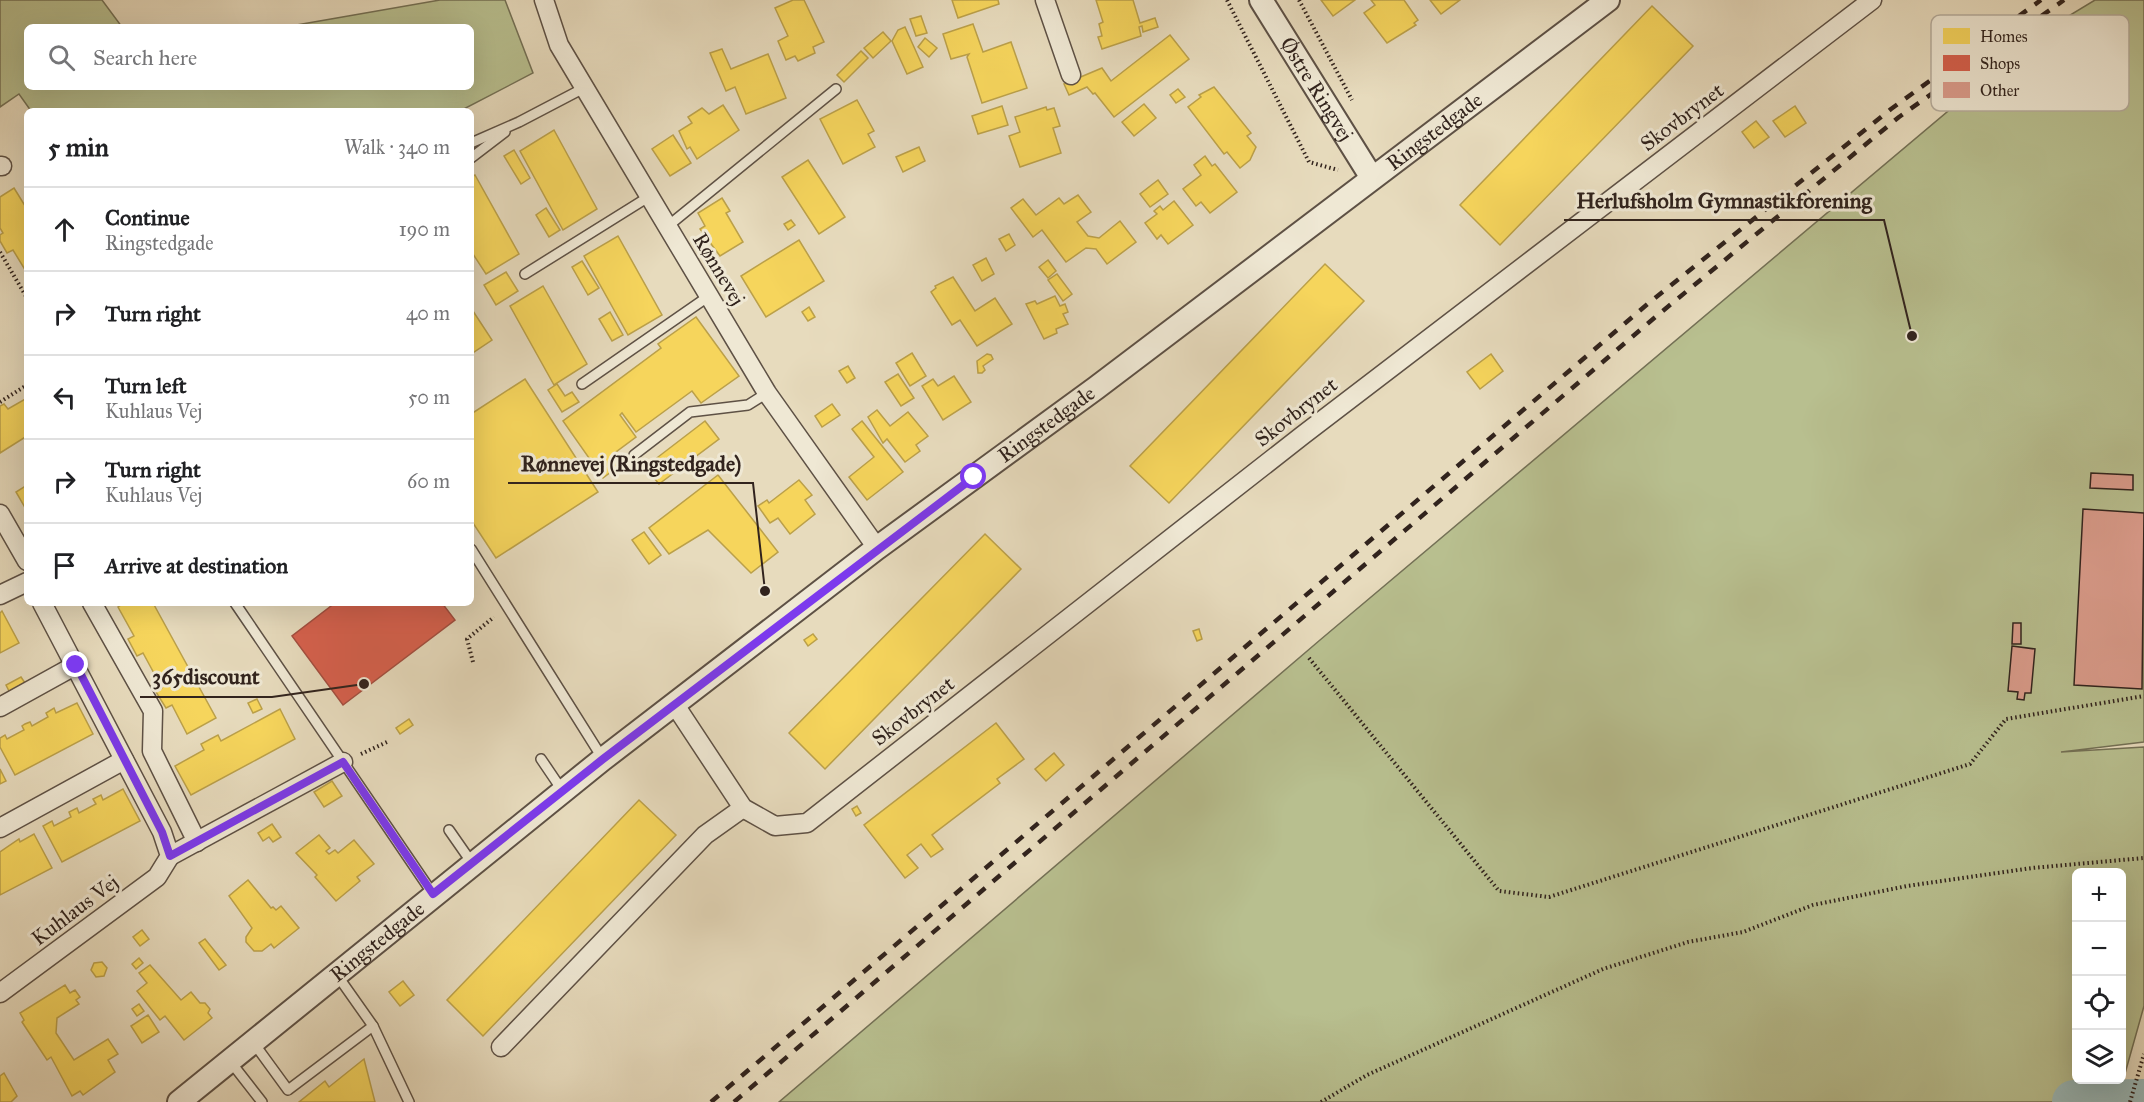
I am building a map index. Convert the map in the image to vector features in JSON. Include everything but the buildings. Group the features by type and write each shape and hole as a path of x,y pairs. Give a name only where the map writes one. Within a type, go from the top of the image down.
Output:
{"street":[{"name":"Rønnevej","path":"544,0 559,45 767,393 878,548"},
{"path":"1045,0 1071,75"},
{"name":"Østre Ringvej","path":"1261,0 1372,178"},
{"name":"Ringstedgade","path":"179,1102 433,894 603,759 878,548 1096,388 1608,0"},
{"name":"Skovbrynet","path":"675,705 743,808 775,826 807,823 1303,435 1872,0"},
{"path":"0,514 24,556"},
{"path":"0,595 24,583"},
{"path":"44,606 162,832 170,856"},
{"path":"94,606 153,711 152,751 198,842"},
{"path":"0,707 76,665"},
{"path":"0,828 124,760"},
{"name":"Kuhlaus Vej","path":"0,993 157,877 170,856 343,762"},
{"path":"501,1047 705,835 743,808"}],"lane":[{"path":"474,142 519,122 584,88"},
{"path":"668,226 836,89"},
{"path":"474,156 519,122"},
{"path":"525,274 650,196"},
{"path":"582,384 709,296"},
{"path":"634,455 690,412 748,405 767,393"},
{"path":"474,554 603,759"},
{"path":"236,606 433,894"},
{"path":"541,759 564,792"},
{"path":"449,830 472,863"},
{"path":"336,973 373,1026 410,1102"},
{"path":"253,1042 288,1090 373,1026"},
{"path":"230,1060 262,1102"}],"path":[{"path":"1227,0 1308,162 1372,178"},
{"path":"0,252 24,293"},
{"path":"0,402 24,387"},
{"path":"473,662 466,639 507,607"},
{"path":"1310,658 1499,891 1549,897 1970,764 2006,719 2144,696"},
{"path":"343,762 387,742"},
{"path":"1321,1102 1367,1075 1604,969 1688,942 1743,932 1813,905 1907,886 2032,868 2144,858"},
{"path":"2130,1102 2144,1054"}],"green space":[{"path":"0,0 102,0 120,24 24,24 24,90 474,90 474,24 302,24 440,0 505,0 533,73 466,108 29,108 19,94 0,107"},
{"path":"2095,0 2144,0 2144,742 2061,752 2144,747 2144,1006 2126,1070 2126,868 2072,868 2072,1084 2122,1084 2117,1102 779,1102 1320,640 1948,111 2129,111 2129,15 2070,15"}],"waterway":[{"path":"2074,1102 2144,1101"}],"railway":[{"path":"2020,15 2041,0"},
{"path":"2043,15 2064,0"},
{"path":"711,1102 1650,302 1891,109 1931,80"},
{"path":"734,1102 1659,314 1899,117 1931,94"}],"place":[{"name":"Herlufsholm Gymnastikforening","path":"1912,336"},
{"name":"Rønnevej (Ringstedgade)","path":"765,591"},
{"name":"365discount","path":"364,684"}],"route":[{"path":"76,665 162,832 170,856 343,762 433,894 603,759 974,477"}]}
